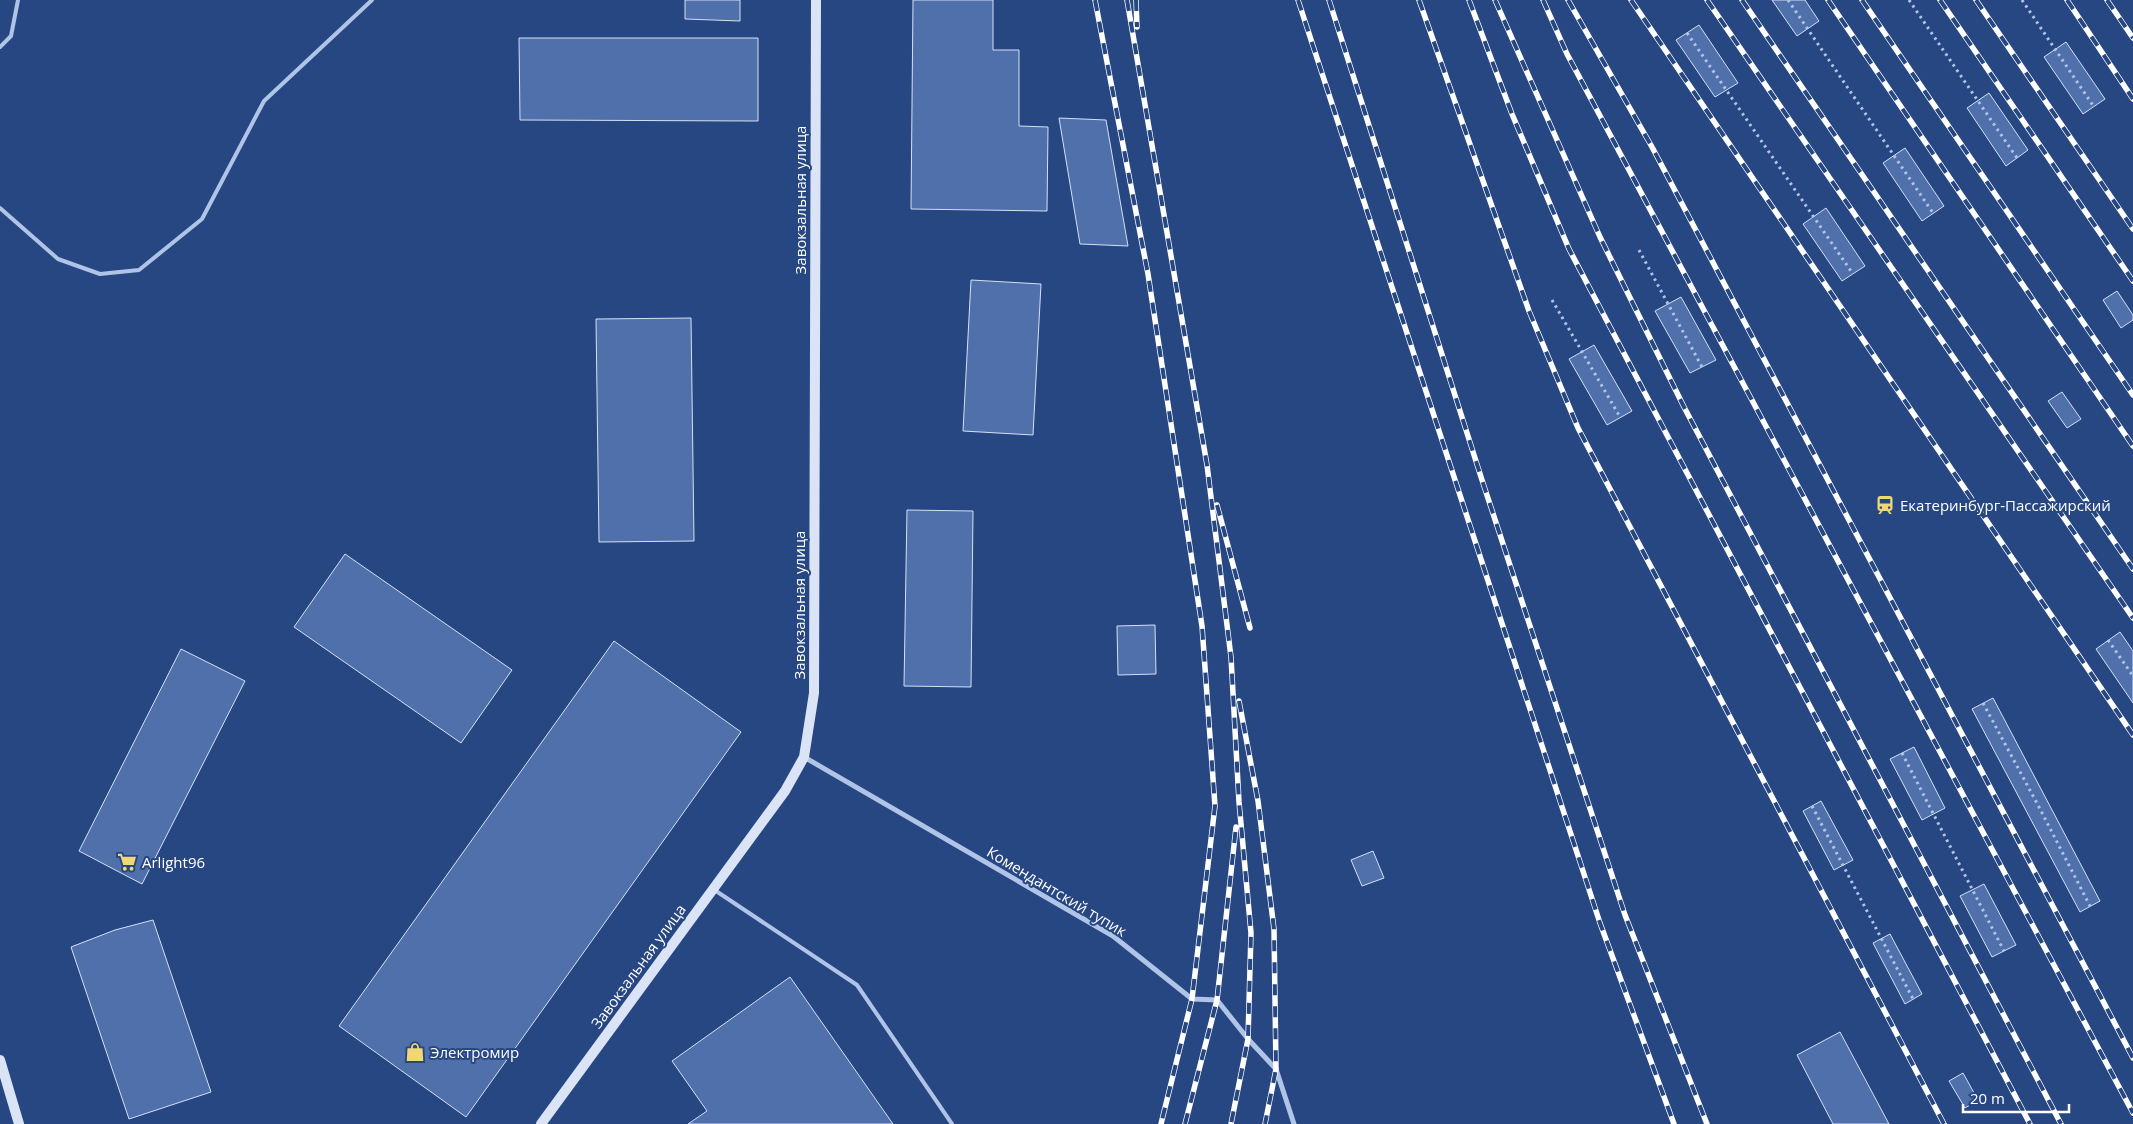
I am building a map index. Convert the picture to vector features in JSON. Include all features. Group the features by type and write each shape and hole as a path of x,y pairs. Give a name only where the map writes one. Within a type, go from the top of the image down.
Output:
{"main road":[{"name":"Завокзальная улица","path":"541,1124 785,792 804,757 814,693 816,0"},
{"path":"0,1060 19,1124"}],"street":[{"name":"Комендантский тупик","path":"804,757 1113,936 1192,999 1217,1000 1248,1039 1276,1069 1294,1124"}],"lane":[{"path":"0,47 11,36 18,0"},
{"path":"0,208 58,259 100,274 139,270 202,219 264,101 372,0"},
{"path":"713,889 857,985 952,1124"}],"path":[{"path":"1788,0 1933,213"},
{"path":"1909,0 2017,158"},
{"path":"2022,0 2094,107"},
{"path":"1687,33 1853,274"},
{"path":"1639,250 1702,367"},
{"path":"1552,300 1620,417"},
{"path":"2108,640 2133,676"},
{"path":"1983,703 2039,806 2090,906"},
{"path":"1902,753 2004,951"},
{"path":"1812,806 1913,999"}],"building":[{"path":"685,0 740,0 740,21 685,19"},
{"path":"913,0 993,0 993,50 1019,50 1019,126 1048,127 1047,211 911,209"},
{"path":"1772,0 1805,0 1819,21 1797,36"},
{"path":"1699,25 1738,83 1715,97 1676,40"},
{"path":"519,38 758,38 758,121 520,120"},
{"path":"2066,42 2105,99 2083,114 2044,57"},
{"path":"1989,93 2028,150 2006,166 1967,108"},
{"path":"1059,118 1106,120 1128,246 1080,244"},
{"path":"1905,148 1944,206 1922,221 1883,163"},
{"path":"1826,208 1865,266 1842,281 1803,224"},
{"path":"971,280 1041,284 1033,435 963,431"},
{"path":"2117,291 2133,315 2133,320 2121,328 2103,300"},
{"path":"1681,297 1716,360 1690,373 1655,311"},
{"path":"691,318 694,541 599,542 596,319"},
{"path":"1594,345 1632,411 1607,425 1569,359"},
{"path":"2062,392 2081,419 2067,428 2048,401"},
{"path":"907,510 973,511 971,687 904,686"},
{"path":"345,554 512,670 461,743 294,627"},
{"path":"1155,625 1156,674 1118,675 1117,626"},
{"path":"2120,632 2133,651 2133,703 2096,649"},
{"path":"614,641 741,732 466,1117 339,1026"},
{"path":"181,649 245,681 142,884 79,851"},
{"path":"1993,698 2100,901 2080,912 1972,709"},
{"path":"1914,747 1945,808 1922,820 1890,759"},
{"path":"1821,801 1853,860 1834,870 1803,811"},
{"path":"1373,851 1384,878 1362,886 1351,860"},
{"path":"1984,884 2016,945 1992,957 1960,896"},
{"path":"153,920 211,1092 129,1119 71,947 115,930"},
{"path":"1890,934 1922,994 1905,1004 1873,943"},
{"path":"790,977 893,1124 688,1124 707,1111 672,1061"},
{"path":"1840,1032 1889,1124 1833,1124 1797,1055"},
{"path":"1963,1073 1978,1100 1965,1108 1949,1081"}],"railway":[{"path":"1095,0 1148,274 1202,626 1215,806 1192,999 1161,1124"},
{"path":"1127,0 1207,465 1231,657 1239,802 1251,933 1248,1039 1231,1124"},
{"path":"1136,0 1137,27"},
{"path":"1298,0 1600,923 1674,1124"},
{"path":"1329,0 1482,480 1625,915 1707,1124"},
{"path":"1419,0 1529,311 1578,428 1944,1124"},
{"path":"1469,0 1512,114 1569,249 2030,1124"},
{"path":"1495,0 1600,237 1684,407 2061,1124"},
{"path":"1543,0 1567,54 2133,1113"},
{"path":"1568,0 1652,147 2133,1058"},
{"path":"1631,0 2133,735"},
{"path":"1707,0 2133,618"},
{"path":"1742,0 2133,569"},
{"path":"1828,0 2133,446"},
{"path":"1862,0 2133,395"},
{"path":"1940,0 2133,281"},
{"path":"1976,0 2133,229"},
{"path":"2067,0 2133,99"},
{"path":"2107,0 2133,38"},
{"path":"1217,505 1250,628"},
{"path":"1239,701 1258,801 1274,929 1276,1069 1265,1124"},
{"path":"1185,1124 1217,1000 1236,827"}],"place":[{"name":"Екатеринбург-Пассажирский","path":"1885,505"},
{"name":"Arlight96","path":"127,862"},
{"name":"Электромир","path":"415,1052"}]}
